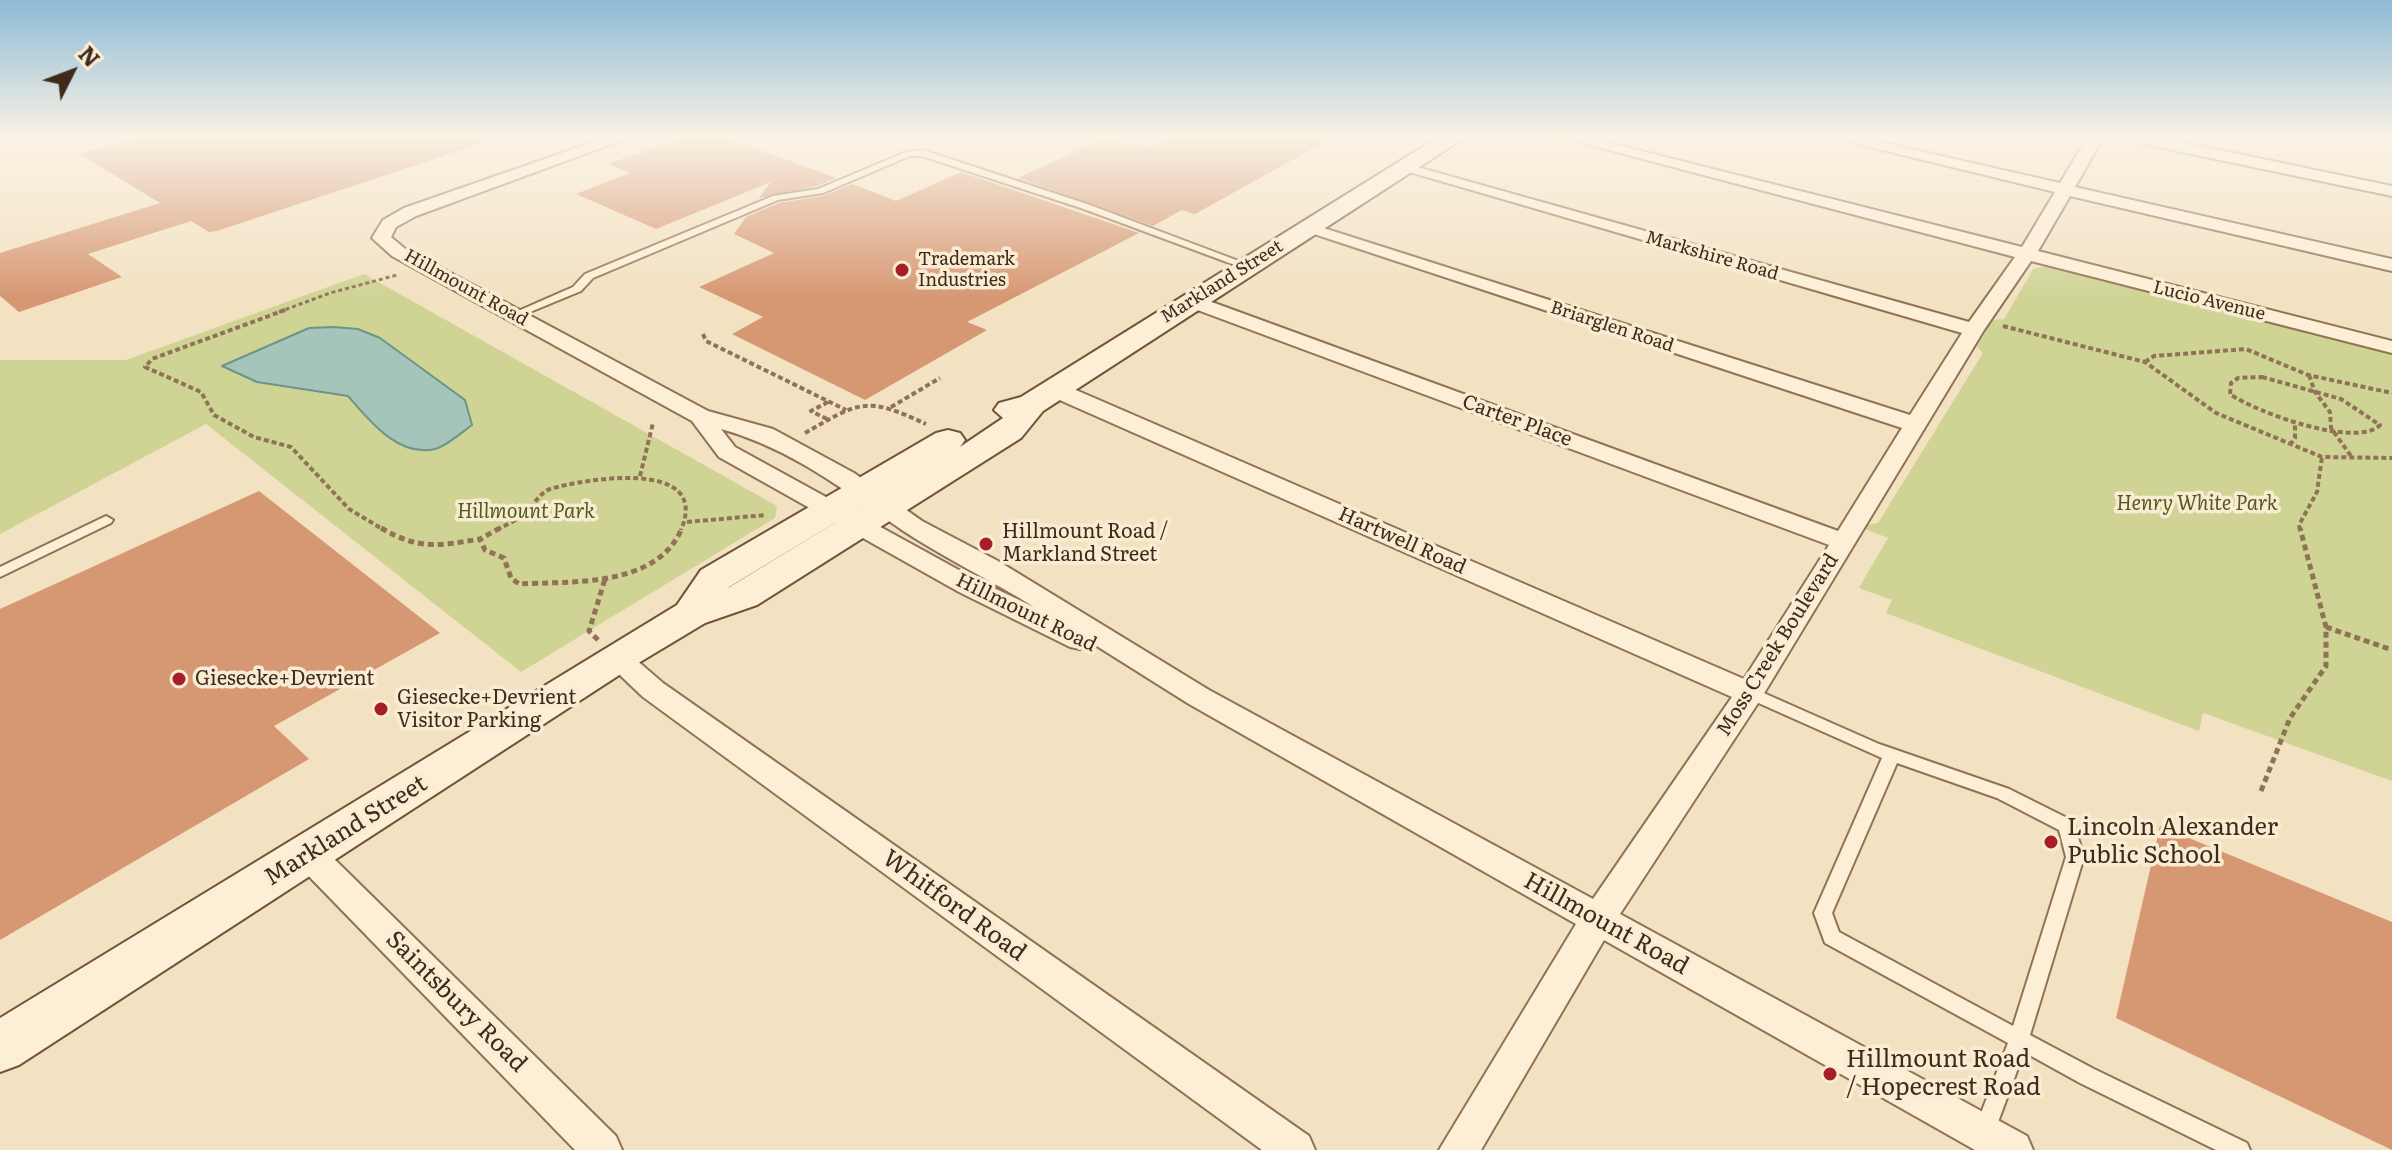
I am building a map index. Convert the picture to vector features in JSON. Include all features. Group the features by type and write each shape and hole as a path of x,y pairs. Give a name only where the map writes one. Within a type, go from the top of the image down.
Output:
{"street":[{"name":"Hillmount Road","path":"468,192 394,220 382,232 381,238 390,247 700,416 765,434 859,508 968,586 1199,697 1597,919 1991,1145"},
{"name":"Markland Street","path":"0,1047 309,855 616,658 691,614 743,596 859,508 1009,431 1043,396 1367,192"},
{"name":"Markshire Road","path":"1490,192 1985,327"},
{"name":"Lucio Avenue","path":"1782,192 2392,347"},
{"name":"Moss Creek Boulevard","path":"1459,1150 1597,919 1750,693 1842,541 1985,327 2065,192"},
{"path":"2073,192 2392,265"},
{"name":"Briarglen Road","path":"1308,229 1917,425"},
{"name":"Carter Place","path":"1191,301 1842,541"},
{"name":"Hartwell Road","path":"1043,396 1750,693"},
{"name":"Hillmount Road","path":"700,416 727,452 859,508"},
{"name":"Whitford Road","path":"616,658 653,690 1295,1150"},
{"name":"Saintsbury Road","path":"309,855 602,1150"}],"lane":[{"path":"514,315 577,289 589,276 776,198 816,192"},
{"path":"1040,192 1247,266"},
{"path":"0,573 106,520"},
{"path":"1750,693 1892,755 1994,788 2038,807 2067,826 2075,857 2019,1039 1991,1145"},
{"path":"1892,755 1823,913 1832,937 2019,1039 2239,1150"}],"path":[{"path":"398,274 300,304 152,359 145,367 201,392 214,415 254,437 291,447 349,509 407,543 436,546 480,539 523,515 546,490 604,478 640,476 669,483 684,500 687,522 680,538 663,552 637,568 605,579 519,584 511,578 504,558 485,550 480,539"},
{"path":"1985,327 2145,362 2216,413 2322,457 2392,458"},
{"path":"703,334 706,341 846,410"},
{"path":"2145,362 2154,356 2246,349 2308,375 2392,393"},
{"path":"2308,375 2315,392 2330,412 2331,428 2352,457"},
{"path":"2262,377 2351,403 2370,413 2380,425 2366,433 2295,423 2246,407 2230,394 2231,383 2238,378 2262,377"},
{"path":"891,407 940,378"},
{"path":"828,401 811,411 828,420"},
{"path":"797,437 856,404 879,402 932,427"},
{"path":"640,476 653,423"},
{"path":"2290,445 2295,438 2295,423"},
{"path":"2261,791 2290,718 2326,666 2326,627 2299,525 2317,492 2322,457"},
{"path":"687,522 773,514"},
{"path":"605,579 589,631 616,658"},
{"path":"2326,627 2392,650"}],"green space":[{"name":"Henry White Park","path":"2047,266 2392,352 2392,781 2203,713 2199,731 1886,613 1892,600 1859,588 1888,538 1863,528 1864,525 1878,523 1983,353 1977,346 1992,320 2004,319 2033,269"},
{"name":"Hillmount Park","path":"364,274 777,506 775,518 521,672 206,424 0,534 0,360 126,360"}],"water":[{"path":"309,328 358,329 380,338 465,400 472,425 435,449 409,448 385,434 348,396 257,382 222,366"}],"building":[{"path":"141,192 336,192 217,231 209,232 191,221 88,254 122,277 19,312 0,296 0,253 160,203"},
{"path":"582,192 747,192 656,229 576,194"},
{"path":"764,192 790,192 759,198"},
{"name":"Trademark Industries","path":"833,192 872,192 896,201 917,192 1018,192 1139,233 967,322 987,330 865,400 732,334 763,317 699,287 774,253 734,234 746,217 779,203"},
{"path":"1056,192 1235,192 1195,214 1182,210 1153,226"},
{"name":"Giesecke+Devrient","path":"259,491 440,633 274,726 309,759 0,940 0,609"},
{"path":"2160,826 2392,922 2392,1150 2116,1018"}],"place":[{"name":"Trademark Industries","path":"902,270"},
{"name":"Hillmount Road / Markland Street","path":"986,544"},
{"name":"Giesecke+Devrient","path":"179,679"},
{"name":"Giesecke+Devrient Visitor Parking","path":"381,709"},
{"name":"Lincoln Alexander Public School","path":"2051,842"},
{"name":"Hillmount Road / Hopecrest Road","path":"1830,1074"}]}
